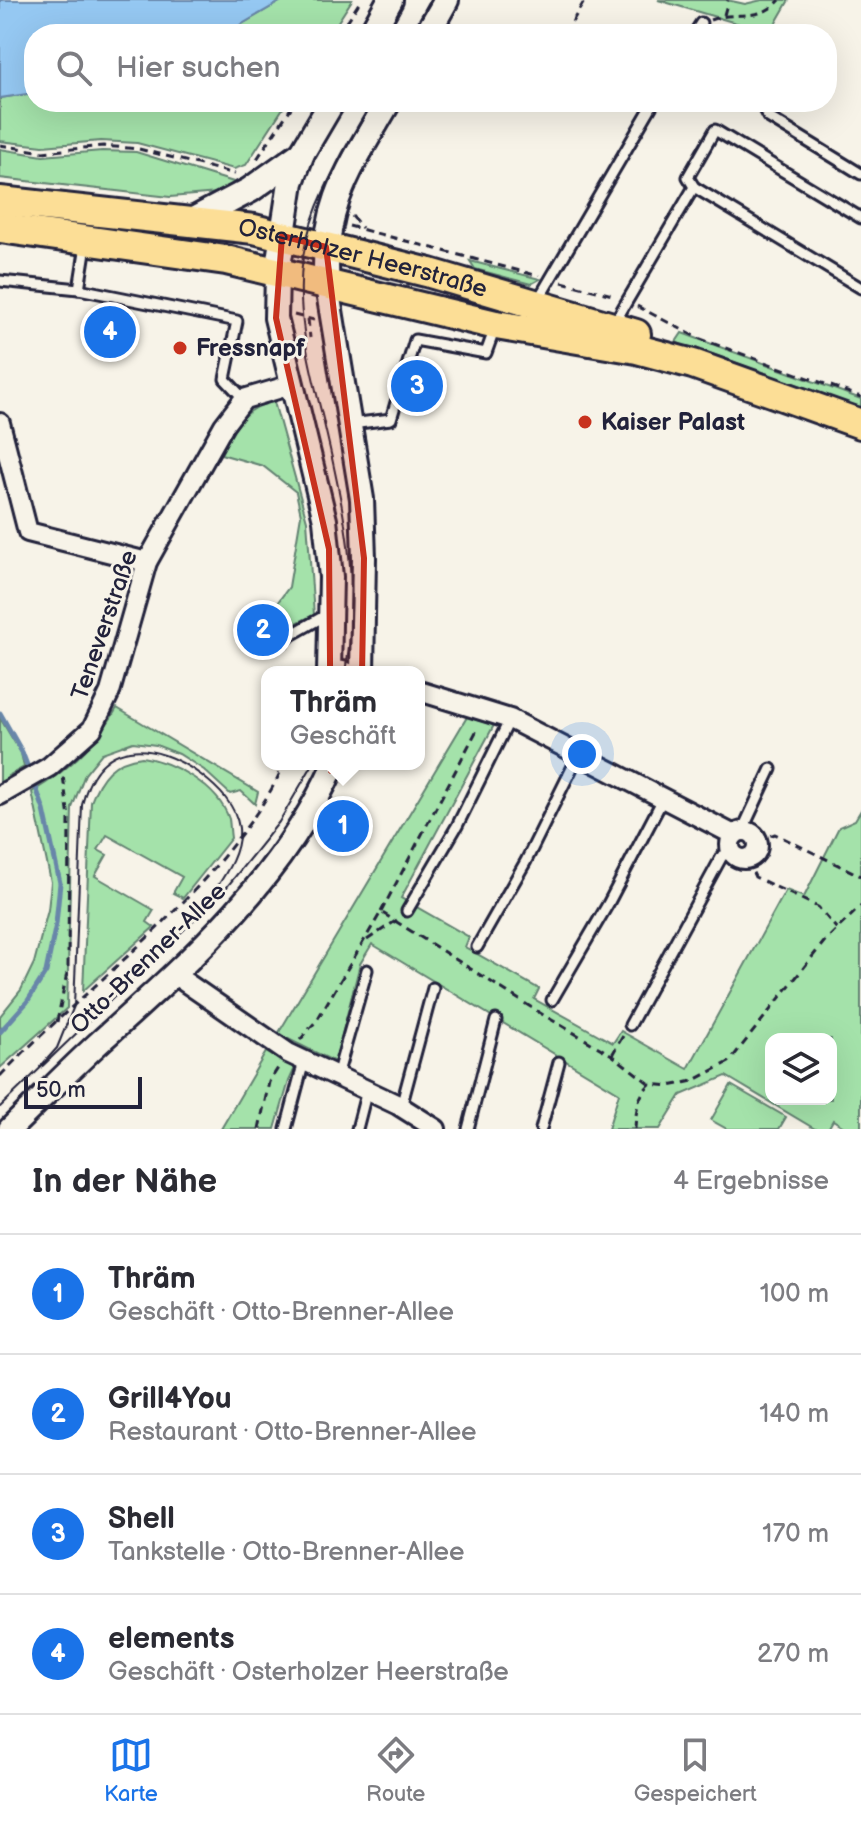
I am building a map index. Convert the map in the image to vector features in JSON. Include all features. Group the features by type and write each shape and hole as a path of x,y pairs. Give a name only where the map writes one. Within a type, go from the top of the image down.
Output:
{"main road":[{"path":"377,24 390,0"},
{"path":"433,24 446,0"},
{"path":"277,273 289,192 302,153 326,112"},
{"path":"327,286 326,247 342,213 343,181 382,112"},
{"path":"191,221 250,190 302,153"},
{"name":"Osterholzer Heerstraße","path":"10,202 254,229 612,326 638,335 693,364"},
{"name":"Osterholzer Heerstraße","path":"0,228 226,260 496,325 637,349 693,364 861,424"}],"street":[{"path":"277,273 276,311 325,520 335,666"},
{"path":"327,286 362,499 362,666"},
{"path":"244,399 291,385"},
{"name":"Teneverstraße","path":"0,795 54,762 92,729 110,692 147,562 224,425 244,399"},
{"path":"0,423 28,532 147,562"},
{"path":"425,693 510,719 664,797 742,844"},
{"name":"Otto-Brenner-Allee","path":"10,1129 175,975 231,918 289,847 313,809 330,770"},
{"path":"175,975 296,1057 401,1107 432,1128"}],"lane":[{"path":"536,303 648,112"},
{"path":"765,112 768,117 861,174"},
{"path":"861,218 715,130 688,177 694,187 861,288"},
{"path":"612,326 694,187"},
{"path":"79,289 86,240"},
{"path":"0,281 79,289 237,321 225,379 244,399"},
{"path":"350,424 391,419 415,340 486,353 496,325"},
{"path":"283,642 331,613"},
{"path":"407,911 457,826 510,719"},
{"path":"477,947 526,861 579,754"},
{"path":"630,1025 722,856 742,844 771,769"},
{"path":"552,1000 608,904 664,797"},
{"path":"337,1076 367,970"},
{"path":"401,1107 433,988"},
{"path":"468,1129 496,1020"},
{"path":"286,1129 296,1057"},
{"path":"541,1129 559,1062"},
{"path":"357,1129 367,1090"}],"path":[{"path":"345,24 361,0"},
{"path":"571,24 585,0"},
{"path":"724,12 728,0"},
{"path":"701,23 724,12 761,15 780,0"},
{"path":"251,168 288,112"},
{"path":"0,145 43,152 103,146 139,149 238,174"},
{"path":"276,311 333,325"},
{"path":"308,319 310,338"},
{"path":"259,1129 269,1082 296,1057 364,942 487,710"},
{"path":"54,762 69,818 68,968 57,1022"},
{"path":"0,1076 159,929 210,874 251,821 282,770"},
{"path":"837,929 818,907 755,877 742,844 775,834 861,876"},
{"path":"381,912 612,1055 650,1084 669,1086 693,1081 729,1062 824,942 861,906"},
{"path":"364,942 397,920"},
{"path":"612,1055 630,1025"},
{"path":"4,1071 10,1077"},
{"path":"635,1129 636,1108 642,1091 650,1084"}],"highlighted area":[{"path":"282,236 326,247 364,558 362,675 351,726 331,771 329,549 276,318"}],"green space":[{"path":"283,0 352,0 336,24 242,24"},
{"path":"658,0 727,0 745,4 762,0 789,0 775,24 739,24"},
{"path":"24,94 24,112 280,112 246,165 234,169 137,143 101,141 43,146 0,141 0,98"},
{"path":"0,149 43,156 102,151 136,152 240,184 218,193 170,197 0,178"},
{"path":"470,261 540,279 531,284 475,269"},
{"path":"682,333 861,399 861,413 804,393 802,386 775,377 769,380 752,374 748,367 707,352 699,354 676,342"},
{"path":"274,402 307,521 314,615 279,631 263,622 289,587 301,515 296,492 263,466 221,454 247,414"},
{"path":"117,708 258,792 255,804 241,791 230,794 204,770 179,754 156,745 133,742 102,753 85,774 72,808 67,1008 0,1068 0,1016 21,990 34,963 48,910 51,882 32,792 80,755"},
{"path":"467,717 494,725 401,898 469,937 465,947 539,989 534,999 613,1043 621,1031 688,1069 786,890 804,897 839,827 855,820 861,810 861,1129 847,1129 833,1120 828,1129 815,1129 775,1105 837,1105 837,1033 765,1033 765,1099 726,1076 681,1095 660,1129 608,1129 619,1093 372,944 360,964 335,1062 278,1034"},
{"path":"0,718 21,753 24,767 8,776 10,781 0,786"},
{"path":"142,757 168,764 205,786 229,819 231,838 183,898 173,893 182,877 107,835 98,850 107,855 95,876 154,910 147,922 154,927 83,991 91,802 109,771 123,762"},
{"path":"266,1052 295,1068 275,1129 221,1129"},
{"path":"731,1085 786,1117 779,1129 727,1129 711,1120"}],"water":[{"path":"0,0 283,0 242,24 24,24 24,94 0,98"}],"waterway":[{"path":"0,713 30,773"},
{"path":"0,1032 27,1002 46,972 56,924 60,883 44,810 34,782"}],"tram line":[{"path":"418,24 432,0"},
{"path":"346,666 352,608 348,545 305,339 301,278 307,236 314,216 341,158 367,112"},
{"path":"40,1067 57,1048 74,1006 82,805 90,783 101,767 114,756 130,751 164,755 183,763 220,791 234,812 239,837 232,861 215,890"},
{"path":"0,1107 222,893 279,822 309,770"}],"place":[{"name":"elements","path":"110,332"},
{"name":"Fressnapf","path":"180,348"},
{"name":"Shell","path":"417,386"},
{"name":"Kaiser Palast","path":"585,422"},
{"name":"Grill4You","path":"263,630"},
{"name":"Thräm","path":"343,826"}]}
